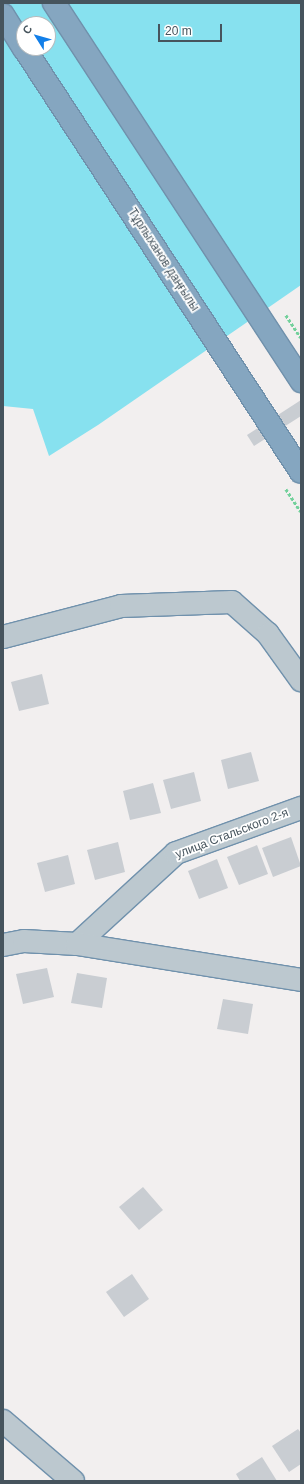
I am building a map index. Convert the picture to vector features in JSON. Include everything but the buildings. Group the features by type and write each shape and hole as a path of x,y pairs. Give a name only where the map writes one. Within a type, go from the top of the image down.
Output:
{"highway":[{"path":"54,3 301,381"},
{"name":"Тұрлыханов даңғылы","path":"3,15 16,35"},
{"name":"Тұрлыханов даңғылы","path":"29,56 301,472"}],"street":[{"path":"3,637 120,606 232,602 268,634 301,680"},
{"name":"улица Стальского 2-я","path":"77,944 176,853 301,808"},
{"path":"3,946 24,941 77,944 301,980"},
{"path":"3,1421 73,1481"}],"water":[{"path":"3,3 301,3 301,285 98,425 49,456 33,409 3,406"}]}
